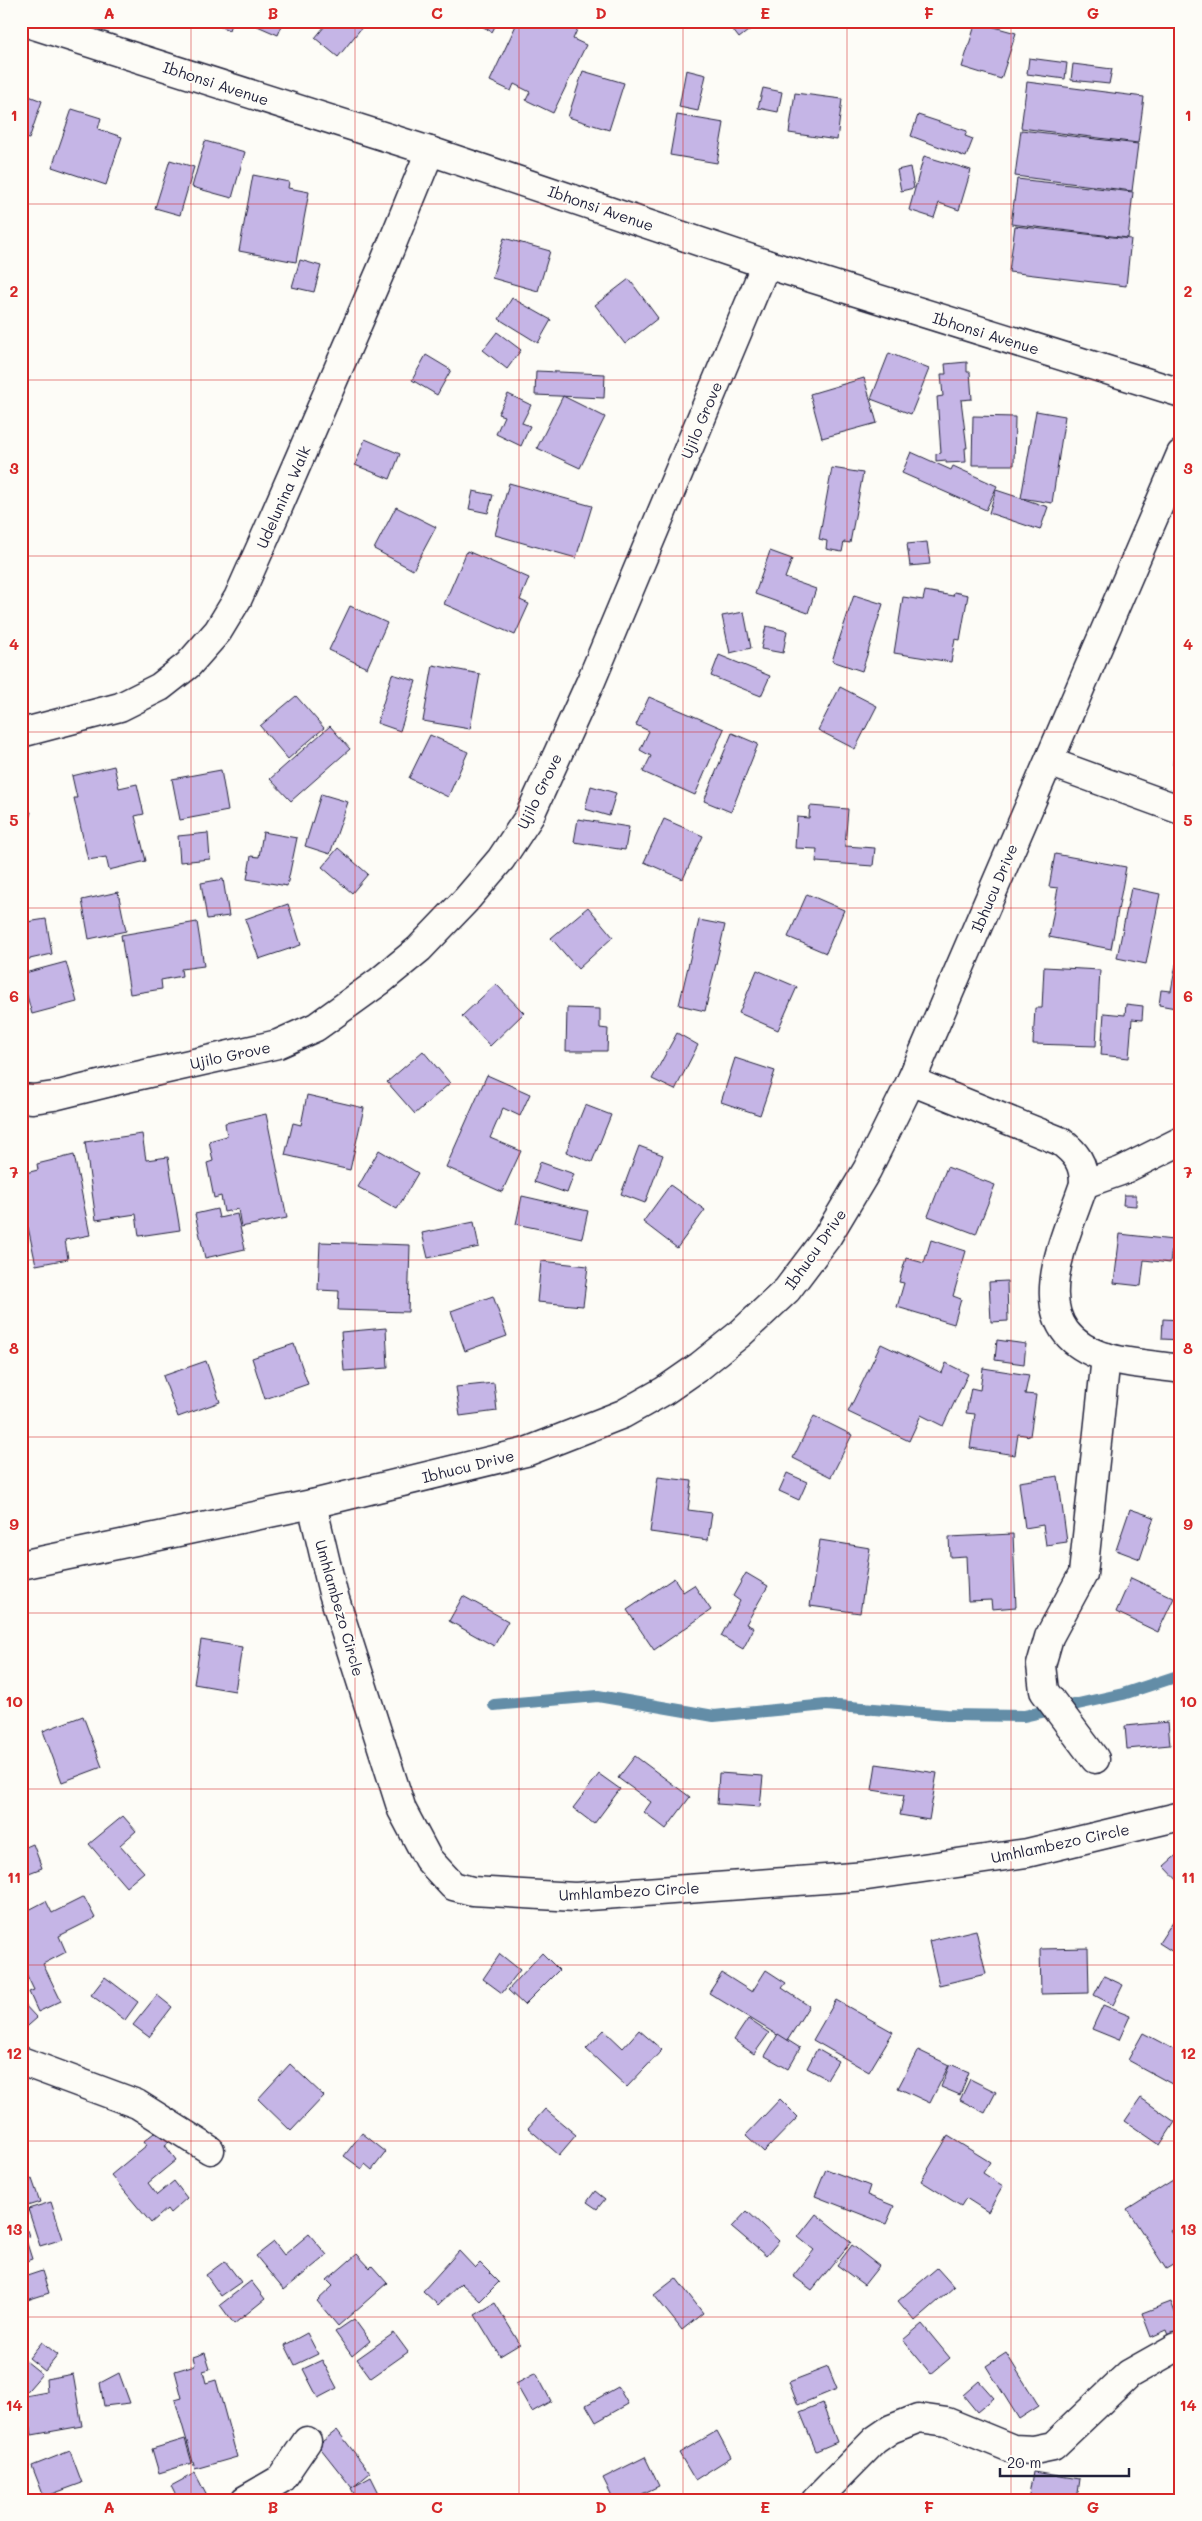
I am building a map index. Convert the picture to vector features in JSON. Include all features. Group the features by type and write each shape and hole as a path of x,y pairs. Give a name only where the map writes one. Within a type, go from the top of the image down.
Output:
{"street":[{"name":"Ibhonsi Avenue","path":"21,22 430,151 766,264 1181,393"},
{"name":"Udelunina Walk","path":"21,733 120,707 160,687 188,664 218,632 238,598 268,533 430,151"},
{"name":"Ujilo Grove","path":"21,1098 33,1099 54,1096 123,1078 278,1044 316,1027 380,981 419,949 466,900 501,859 530,818 591,681 766,264"},
{"name":"Ibhucu Drive","path":"21,1565 312,1504 526,1452 623,1414 664,1391 700,1366 741,1333 788,1290 827,1237 867,1170 911,1081 1181,454"},
{"path":"1049,762 1181,810"},
{"path":"911,1081 1060,1141 1074,1151 1084,1169 1084,1184 1054,1274 1053,1296 1065,1332 1076,1342 1106,1357 1181,1370"},
{"path":"1084,1184 1121,1171 1181,1141"},
{"path":"1095,1759 1044,1691 1042,1665 1049,1636 1083,1574 1106,1357"},
{"name":"Umhlambezo Circle","path":"312,1504 333,1593 402,1810 428,1859 453,1886 472,1891 575,1897 868,1876 1027,1853 1181,1816"},
{"path":"21,2060 137,2104 210,2150"},
{"path":"816,2500 875,2440 891,2429 919,2418 947,2422 1013,2449 1034,2450 1053,2446 1129,2374 1176,2347"},
{"path":"245,2500 281,2479 307,2441"}],"building":[{"path":"206,21 232,21 229,30"},
{"path":"246,21 284,21 278,35"},
{"path":"329,21 367,21 338,57 315,38"},
{"path":"458,21 470,21 467,26"},
{"path":"473,21 498,21 492,32"},
{"path":"518,21 534,21 539,24 541,21 581,21 573,39 586,45 553,113 526,100 530,92 514,84 511,91 490,81"},
{"path":"726,21 761,21 739,38"},
{"path":"819,21 847,21 845,28"},
{"path":"976,22 1016,33 1001,79 962,67"},
{"path":"1029,58 1067,63 1065,79 1027,74"},
{"path":"1073,64 1112,69 1109,84 1071,80"},
{"path":"686,70 706,75 698,111 679,107"},
{"path":"583,71 624,83 609,130 568,117"},
{"path":"21,76 27,78 21,93"},
{"path":"1027,82 1144,97 1138,143 1021,128"},
{"path":"763,88 782,92 778,112 758,108"},
{"path":"21,93 42,101 29,139 21,137"},
{"path":"795,93 842,99 837,140 789,133"},
{"path":"72,109 101,118 98,129 122,137 106,185 52,167"},
{"path":"677,115 724,123 717,163 670,155"},
{"path":"918,115 967,131 965,136 973,139 966,157 911,136"},
{"path":"1021,130 1138,144 1132,191 1015,176"},
{"path":"205,141 245,152 232,198 192,187"},
{"path":"924,156 971,170 959,210 939,203 934,218 909,210"},
{"path":"170,160 194,167 180,215 155,208"},
{"path":"1178,163 1181,164 1181,172 1177,172"},
{"path":"910,167 914,188 901,191 897,170"},
{"path":"253,175 289,182 288,188 309,192 296,262 239,251"},
{"path":"1017,179 1133,192 1128,238 1011,224"},
{"path":"1015,226 1131,239 1126,286 1009,272"},
{"path":"504,238 550,251 538,291 492,278"},
{"path":"300,260 321,266 314,292 292,287"},
{"path":"629,279 658,318 625,344 595,305"},
{"path":"512,298 551,320 538,343 499,319"},
{"path":"497,332 521,350 507,369 483,350"},
{"path":"889,353 929,369 911,414 871,399"},
{"path":"426,355 451,370 437,395 412,380"},
{"path":"967,362 967,372 970,372 972,399 961,400 967,448 965,448 966,462 946,463 946,460 936,461 936,454 941,453 937,397 943,396 941,374 946,374 945,364"},
{"path":"536,371 605,374 604,398 535,395"},
{"path":"864,378 877,423 822,438 810,394"},
{"path":"508,394 531,405 522,423 530,426 521,446 496,434 504,416 498,414"},
{"path":"563,396 605,417 580,468 537,448"},
{"path":"1036,411 1065,416 1052,503 1021,498"},
{"path":"973,416 1015,417 1014,465 972,465"},
{"path":"365,439 400,454 390,479 355,465"},
{"path":"911,452 951,470 953,466 997,486 986,510 902,473"},
{"path":"832,468 863,473 850,543 844,542 842,552 826,549 827,541 819,539"},
{"path":"509,483 592,506 576,558 495,535"},
{"path":"996,490 1048,507 1040,530 989,513"},
{"path":"473,491 493,495 488,513 469,509"},
{"path":"396,507 436,527 413,570 374,549"},
{"path":"927,542 930,564 910,566 907,544"},
{"path":"467,551 529,578 520,600 529,604 515,635 444,604"},
{"path":"770,551 792,559 785,578 816,589 808,613 755,594"},
{"path":"925,591 953,596 954,592 968,595 960,640 955,639 951,662 894,653 903,597 923,600"},
{"path":"854,595 883,604 862,671 832,661"},
{"path":"350,606 387,623 367,668 329,650"},
{"path":"744,612 751,648 730,653 722,616"},
{"path":"766,626 787,631 783,653 761,649"},
{"path":"21,653 25,671 21,672"},
{"path":"719,655 770,676 761,696 711,676"},
{"path":"433,665 480,674 470,729 423,721"},
{"path":"392,674 416,681 400,731 377,723"},
{"path":"840,687 877,706 855,749 818,730"},
{"path":"296,696 324,728 288,759 260,726"},
{"path":"649,697 724,729 695,795 643,772 651,756 640,750 649,731 636,725"},
{"path":"330,726 350,749 291,801 270,779"},
{"path":"732,733 758,744 731,812 704,801"},
{"path":"430,735 468,752 448,797 409,778"},
{"path":"1175,740 1181,740 1181,766 1173,765"},
{"path":"114,766 119,788 137,784 144,814 135,816 146,861 109,870 106,857 88,860 74,798 77,798 72,776"},
{"path":"221,770 228,811 180,820 172,779"},
{"path":"591,786 616,793 609,816 585,809"},
{"path":"321,794 348,802 330,854 305,846"},
{"path":"810,806 848,809 845,846 875,848 873,866 816,862 817,849 795,848 797,817 809,818"},
{"path":"21,809 31,812 21,847"},
{"path":"578,819 629,827 625,850 574,842"},
{"path":"664,819 703,836 683,879 644,862"},
{"path":"263,832 297,838 287,886 247,879 251,856 259,857"},
{"path":"208,833 210,859 180,862 178,836"},
{"path":"338,848 368,874 352,893 322,867"},
{"path":"1055,854 1126,867 1111,949 1049,937 1058,888 1049,887"},
{"path":"21,865 27,867 21,889"},
{"path":"223,879 229,916 207,919 201,883"},
{"path":"1131,888 1160,894 1146,964 1117,958"},
{"path":"118,892 126,931 89,939 82,900"},
{"path":"807,894 844,910 826,953 788,937"},
{"path":"288,904 301,945 259,959 245,919"},
{"path":"588,907 613,937 578,969 551,938"},
{"path":"46,919 52,954 21,961 21,923"},
{"path":"699,920 725,925 705,1011 679,1005"},
{"path":"197,922 204,966 181,969 182,976 161,980 162,989 130,994 121,935"},
{"path":"66,962 77,1002 32,1014 21,974"},
{"path":"1176,964 1181,965 1181,1009 1159,1005 1161,990 1171,991"},
{"path":"1044,967 1100,970 1096,1046 1033,1044 1035,1008 1042,1008"},
{"path":"757,970 797,987 778,1030 739,1013"},
{"path":"496,984 524,1013 490,1046 462,1016"},
{"path":"1126,1004 1143,1006 1142,1020 1132,1019 1129,1058 1101,1055 1104,1013 1125,1015"},
{"path":"567,1008 600,1009 600,1028 608,1029 607,1051 566,1051"},
{"path":"677,1033 698,1045 675,1090 652,1079"},
{"path":"423,1051 450,1083 415,1114 387,1082"},
{"path":"735,1058 775,1071 760,1115 721,1102"},
{"path":"487,1075 530,1094 520,1116 503,1108 490,1138 521,1151 502,1192 446,1167"},
{"path":"307,1095 364,1108 350,1170 285,1155 293,1123 301,1125"},
{"path":"585,1105 611,1115 592,1162 566,1152"},
{"path":"266,1114 287,1218 241,1227 238,1209 224,1212 221,1196 214,1198 207,1163 213,1161 209,1141 227,1136 225,1123"},
{"path":"142,1134 146,1160 168,1157 180,1230 139,1236 136,1214 96,1220 85,1142"},
{"path":"639,1146 663,1155 645,1203 621,1194"},
{"path":"379,1150 418,1173 397,1209 358,1187"},
{"path":"74,1155 90,1235 65,1240 68,1259 36,1265 28,1227 21,1228 21,1174 38,1170 37,1164"},
{"path":"540,1162 574,1174 567,1193 534,1182"},
{"path":"947,1167 995,1185 976,1234 928,1216"},
{"path":"670,1185 705,1210 677,1248 643,1222"},
{"path":"1124,1195 1136,1195 1136,1206 1123,1205"},
{"path":"522,1196 588,1211 582,1238 516,1224"},
{"path":"217,1209 219,1218 237,1214 245,1249 205,1258 195,1214"},
{"path":"474,1222 479,1247 428,1258 422,1233"},
{"path":"1120,1234 1173,1240 1170,1263 1144,1260 1141,1286 1114,1283"},
{"path":"931,1240 966,1251 953,1296 961,1299 954,1324 897,1307 904,1283 899,1282 906,1258 924,1263"},
{"path":"320,1242 410,1245 408,1312 338,1310 339,1291 318,1290"},
{"path":"541,1261 588,1266 583,1306 537,1302"},
{"path":"1007,1281 1008,1321 991,1322 989,1282"},
{"path":"493,1296 507,1336 465,1351 451,1311"},
{"path":"1163,1319 1181,1320 1181,1340 1162,1339"},
{"path":"386,1328 388,1368 344,1371 341,1332"},
{"path":"997,1340 1026,1344 1024,1364 995,1360"},
{"path":"294,1344 308,1384 265,1399 252,1358"},
{"path":"881,1344 942,1373 946,1363 968,1374 943,1426 921,1415 909,1441 848,1412"},
{"path":"206,1361 220,1402 178,1417 163,1376"},
{"path":"983,1368 1029,1375 1025,1394 1036,1395 1030,1436 1018,1434 1015,1455 970,1448 975,1414 966,1413 971,1388 980,1390"},
{"path":"494,1383 497,1411 460,1416 456,1387"},
{"path":"814,1416 852,1435 831,1477 793,1458"},
{"path":"787,1473 807,1482 799,1500 779,1491"},
{"path":"1058,1476 1067,1542 1046,1545 1043,1525 1025,1528 1019,1482"},
{"path":"658,1477 692,1481 688,1510 712,1513 708,1540 650,1532"},
{"path":"1130,1509 1154,1517 1140,1559 1116,1550"},
{"path":"1013,1534 1016,1607 992,1609 991,1600 968,1601 966,1556 950,1557 949,1537"},
{"path":"820,1540 870,1548 860,1613 810,1606"},
{"path":"746,1573 768,1586 746,1624 754,1628 743,1649 721,1636 740,1601 733,1596"},
{"path":"674,1578 683,1592 694,1585 711,1610 654,1650 627,1610"},
{"path":"1131,1578 1174,1598 1158,1632 1116,1612"},
{"path":"463,1596 508,1621 494,1646 449,1621"},
{"path":"201,1640 242,1647 235,1691 194,1684"},
{"path":"83,1716 102,1767 62,1782 43,1731"},
{"path":"1168,1722 1170,1745 1127,1749 1125,1726"},
{"path":"635,1756 690,1797 666,1829 644,1812 651,1802 618,1778"},
{"path":"876,1764 937,1773 929,1820 900,1815 904,1795 872,1790"},
{"path":"719,1773 763,1776 760,1807 717,1804"},
{"path":"599,1774 620,1789 594,1824 573,1808"},
{"path":"123,1816 136,1831 120,1845 144,1872 126,1887 89,1844"},
{"path":"33,1844 42,1868 21,1876 21,1849"},
{"path":"1181,1851 1181,1884 1164,1866"},
{"path":"84,1897 95,1918 59,1936 66,1952 43,1964 61,2001 38,2012 29,1992 34,1990 21,1963 21,1914 46,1901 52,1913"},
{"path":"1181,1909 1181,1957 1159,1943"},
{"path":"976,1930 986,1974 939,1985 929,1941"},
{"path":"1088,1948 1089,1993 1041,1994 1040,1949"},
{"path":"542,1953 559,1970 524,2005 508,1990"},
{"path":"500,1954 520,1970 502,1993 483,1979"},
{"path":"766,1970 786,1983 782,1988 809,2006 787,2041 709,1993 722,1973 752,1992"},
{"path":"1104,1976 1123,1985 1113,2005 1094,1995"},
{"path":"105,1977 138,2002 125,2020 91,1995"},
{"path":"157,1995 172,2007 149,2037 133,2025"},
{"path":"836,2000 893,2032 869,2072 813,2040"},
{"path":"21,2001 37,2018 21,2032"},
{"path":"1103,2005 1130,2016 1119,2040 1092,2029"},
{"path":"748,2019 769,2033 754,2054 734,2040"},
{"path":"604,2030 623,2048 639,2030 662,2050 627,2087 586,2049"},
{"path":"1143,2033 1181,2053 1181,2089 1128,2060"},
{"path":"778,2034 800,2048 788,2069 765,2056"},
{"path":"817,2049 838,2061 827,2079 807,2068"},
{"path":"918,2050 949,2065 930,2103 898,2088"},
{"path":"290,2064 324,2096 291,2131 258,2099"},
{"path":"950,2064 969,2072 960,2095 941,2087"},
{"path":"970,2079 996,2092 985,2113 960,2100"},
{"path":"1141,2098 1175,2122 1160,2145 1125,2121"},
{"path":"780,2099 798,2117 764,2152 746,2135"},
{"path":"545,2109 576,2135 559,2155 528,2128"},
{"path":"159,2129 169,2142 165,2145 176,2160 148,2183 157,2195 174,2181 187,2198 170,2213 167,2209 151,2223 111,2175 147,2145 144,2141"},
{"path":"362,2133 386,2152 372,2170 365,2164 362,2169 344,2156"},
{"path":"948,2136 990,2162 983,2173 1003,2186 988,2212 966,2198 961,2206 921,2181"},
{"path":"826,2169 870,2186 867,2195 894,2206 886,2224 815,2196"},
{"path":"32,2179 40,2202 21,2208 21,2184"},
{"path":"1173,2180 1181,2193 1181,2223 1170,2230 1181,2246 1181,2260 1166,2269 1127,2209"},
{"path":"595,2191 605,2199 597,2209 587,2202"},
{"path":"51,2202 63,2239 40,2246 28,2209"},
{"path":"747,2211 779,2241 766,2256 732,2227"},
{"path":"21,2213 29,2236 25,2237 32,2259 21,2263"},
{"path":"816,2214 851,2242 812,2290 793,2276 814,2250 798,2237"},
{"path":"309,2234 327,2255 284,2290 256,2256 274,2242 284,2255"},
{"path":"852,2245 879,2266 864,2285 837,2265"},
{"path":"459,2251 475,2268 480,2263 499,2282 480,2301 461,2283 438,2305 423,2291"},
{"path":"357,2254 370,2268 372,2266 387,2283 338,2326 317,2301 333,2286 327,2280"},
{"path":"225,2261 241,2282 221,2296 206,2275"},
{"path":"937,2268 954,2287 915,2321 898,2301"},
{"path":"42,2271 49,2293 21,2302 21,2278"},
{"path":"676,2278 703,2313 682,2330 654,2295"},
{"path":"251,2281 265,2299 234,2324 220,2305"},
{"path":"1171,2302 1181,2328 1181,2334 1170,2338 1167,2330 1151,2337 1142,2313"},
{"path":"495,2303 520,2344 500,2356 475,2315"},
{"path":"354,2319 370,2341 352,2356 335,2332"},
{"path":"922,2324 950,2358 931,2374 903,2340"},
{"path":"307,2333 318,2354 295,2365 285,2345"},
{"path":"394,2333 408,2352 371,2378 357,2359"},
{"path":"42,2342 58,2355 45,2371 29,2358"},
{"path":"205,2353 210,2369 203,2371 206,2383 216,2380 237,2457 195,2469 175,2400 182,2398 175,2371 195,2365 193,2357"},
{"path":"1006,2353 1039,2406 1019,2419 986,2366"},
{"path":"21,2357 42,2374 23,2396 21,2394"},
{"path":"322,2360 337,2388 318,2398 303,2369"},
{"path":"828,2367 837,2389 798,2405 789,2382"},
{"path":"119,2373 130,2403 104,2406 100,2383"},
{"path":"536,2373 551,2401 532,2412 516,2384"},
{"path":"73,2374 82,2426 32,2435 25,2396 47,2392 46,2379"},
{"path":"979,2381 994,2398 977,2412 963,2395"},
{"path":"618,2387 628,2404 596,2422 586,2405"},
{"path":"822,2403 837,2442 816,2451 800,2412"},
{"path":"337,2430 370,2473 352,2488 318,2445"},
{"path":"717,2431 731,2457 695,2480 679,2453"},
{"path":"185,2439 192,2463 159,2473 152,2449"},
{"path":"70,2451 82,2483 44,2497 32,2466"},
{"path":"645,2457 659,2486 642,2494 645,2500 614,2500 603,2478"},
{"path":"1033,2472 1080,2479 1077,2500 1028,2500"},
{"path":"195,2473 209,2500 178,2500 171,2486"},
{"path":"371,2477 382,2499 357,2500 351,2488"}],"waterway":[{"path":"494,1705 598,1696 714,1716 826,1705 947,1715 1024,1716 1123,1694 1181,1675"}]}
